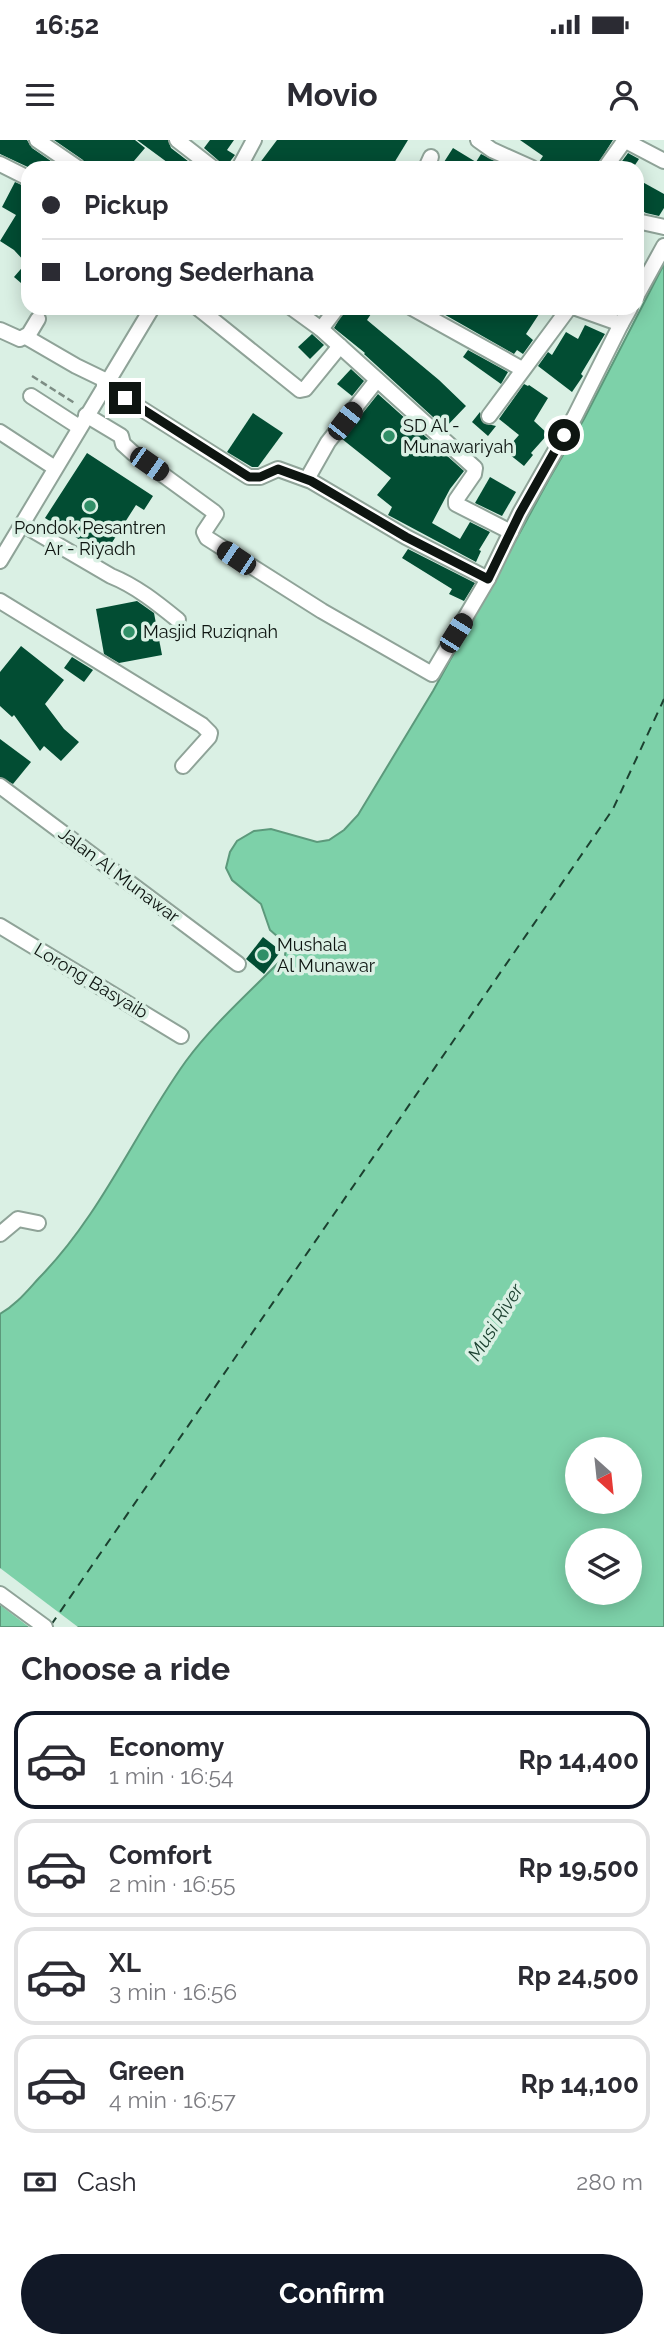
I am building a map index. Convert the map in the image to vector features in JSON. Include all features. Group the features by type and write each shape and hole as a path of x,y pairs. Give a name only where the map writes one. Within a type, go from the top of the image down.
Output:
{"street":[{"path":"37,140 68,161"},
{"path":"177,140 204,161"},
{"path":"243,161 254,140"},
{"path":"478,140 492,150 517,161"},
{"path":"610,161 625,140 664,161"},
{"path":"0,164 21,174"},
{"path":"644,223 664,228"},
{"path":"644,282 664,246"},
{"path":"0,561 148,315"},
{"path":"207,315 302,391 340,346"},
{"path":"302,315 321,329 475,468 456,504 511,532"},
{"path":"321,329 332,315"},
{"path":"425,315 522,369"},
{"path":"489,415 564,315"},
{"path":"596,315 621,324"},
{"path":"32,396 121,436 123,444 133,453 215,512 204,533 207,538 322,611 432,674 488,579 626,315"},
{"path":"0,330 20,339 26,337 38,319"},
{"path":"26,337 106,382 249,477 260,477 278,469 307,479 406,537 488,579"},
{"path":"307,479 328,442 377,380"},
{"path":"0,432 55,468"},
{"path":"22,524 150,597 178,620"},
{"path":"0,601 202,725 210,733 209,737 183,766"},
{"name":"Jalan Al Munawar","path":"0,786 238,964"},
{"name":"Lorong Basyaib","path":"0,926 181,1036"},
{"path":"0,1234 18,1219 38,1223"},
{"path":"0,1594 45,1627"}],"path":[{"path":"32,376 84,418"}],"water":[{"name":"Musi River","path":"664,264 664,1627 0,1627 0,1314 26,1293 81,1228 168,1088 197,1047 285,956 286,944 270,930 261,904 232,880 226,868 230,852 237,841 254,831 271,829 317,842 329,840 344,830 358,815 433,691 584,419 638,315 644,315 644,303"}],"pier":[{"path":"0,1568 78,1627 29,1627 0,1605"}],"building":[{"path":"0,140 27,140 32,148 51,161 21,161 21,164 0,154"},
{"path":"54,140 135,140 145,148 134,161 83,160"},
{"path":"137,140 168,140 171,148 188,161 166,161"},
{"path":"210,140 234,140 227,150 235,155 230,161 219,161 204,148"},
{"path":"277,140 408,140 395,161 261,161"},
{"path":"520,140 613,140 600,161 540,161 543,156"},
{"path":"453,148 474,161 445,161"},
{"path":"628,153 639,159 638,161 622,161"},
{"path":"481,154 495,161 477,161"},
{"path":"15,182 21,185 21,258 0,241 16,215 2,207"},
{"path":"644,183 664,194 664,208 659,216 646,213"},
{"path":"21,269 21,283 14,277"},
{"path":"342,315 370,315 367,320 466,406 445,428 365,353 334,328"},
{"path":"445,315 538,315 526,334 533,340 523,354 517,350 514,354"},
{"path":"585,325 605,334 572,392 538,366 548,352 552,355 566,332 578,339"},
{"path":"312,334 324,345 310,359 298,347"},
{"path":"468,350 508,372 501,384 463,357"},
{"path":"351,369 364,381 352,396 337,384"},
{"path":"524,384 548,398 534,421 548,434 531,453 533,455 524,466 505,451 519,435 499,419"},
{"path":"378,394 464,471 450,489 432,523 460,539 470,522 490,532 479,550 481,551 476,562 388,515 392,507 377,495 391,478 342,439"},
{"path":"480,412 483,423 496,426 488,436 472,422"},
{"path":"253,413 283,433 258,467 252,467 227,452"},
{"name":"Pondok Pesantren Ar - Riyadh","path":"87,453 153,496 144,510 136,505 104,555 45,518"},
{"path":"490,477 516,492 502,516 475,503"},
{"path":"408,549 475,583 464,601 449,594 452,589 402,558"},
{"name":"Masjid Ruziqnah","path":"137,601 154,613 162,655 119,663 104,654 96,609"},
{"path":"21,646 64,680 45,704 64,729 79,742 61,761 44,746 40,751 14,715 12,717 0,706 0,672"},
{"path":"72,657 93,670 84,682 64,668"},
{"path":"0,739 31,762 13,784 0,777"},
{"name":"Mushala Al Munawar","path":"263,937 281,951 264,974 246,959"}],"ferry route":[{"path":"51,1625 613,809 664,699"}],"place":[{"name":"SD Al - Munawariyah","path":"389,436"},
{"name":"Pondok Pesantren Ar - Riyadh","path":"90,506"},
{"name":"Masjid Ruziqnah","path":"129,632"},
{"name":"Mushala Al Munawar","path":"263,955"}],"route":[{"path":"125,398 249,477 260,477 283,469 311,481 406,537 488,579 520,513 564,435"}]}
